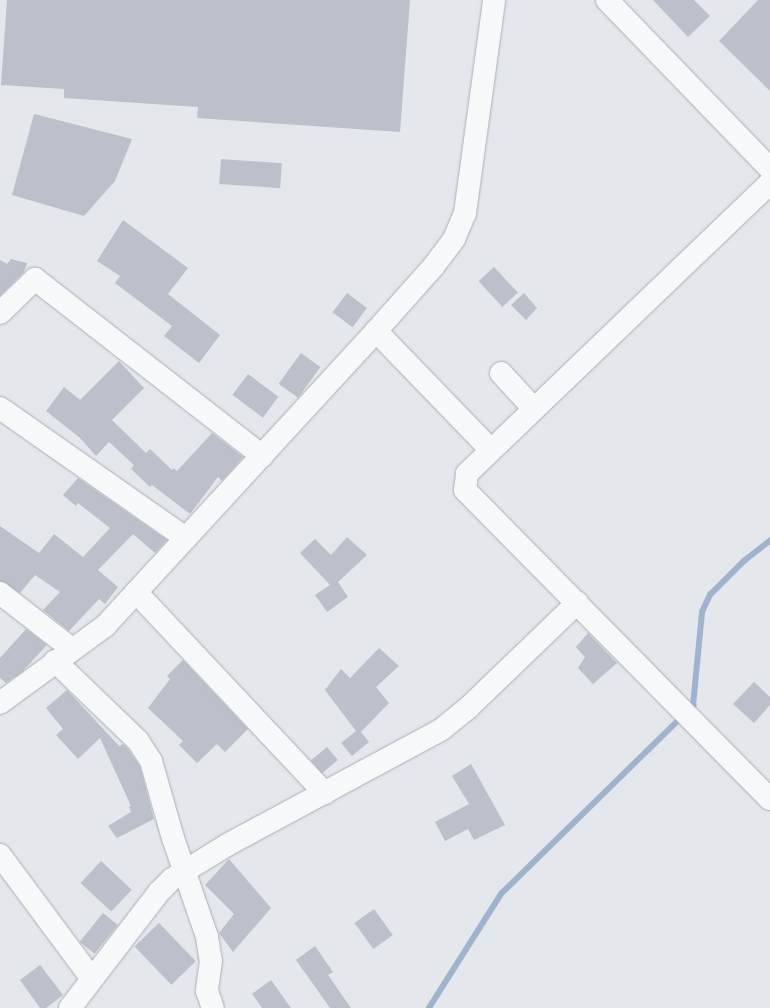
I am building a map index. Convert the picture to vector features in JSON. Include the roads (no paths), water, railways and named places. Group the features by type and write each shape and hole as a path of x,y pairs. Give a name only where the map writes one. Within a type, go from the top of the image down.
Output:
{"street":[{"path":"0,703 104,626 376,331 433,267 454,239 465,214 494,0"},
{"path":"607,0 770,169"},
{"path":"770,184 467,474 465,490 770,799"},
{"path":"0,313 35,279 262,456"},
{"path":"376,331 491,450"},
{"path":"501,373 534,409"},
{"path":"0,408 186,538"},
{"path":"136,592 325,793"},
{"path":"0,593 64,655 138,741 151,761 185,871 208,937 211,961 206,992 213,1008"},
{"path":"70,1008 159,892 185,871 442,729 470,706 577,603"},
{"path":"0,855 92,979"}],"waterway":[{"path":"689,710 693,706 702,612 710,595 744,561 770,541"},
{"path":"429,1008 501,894 683,716"}]}
